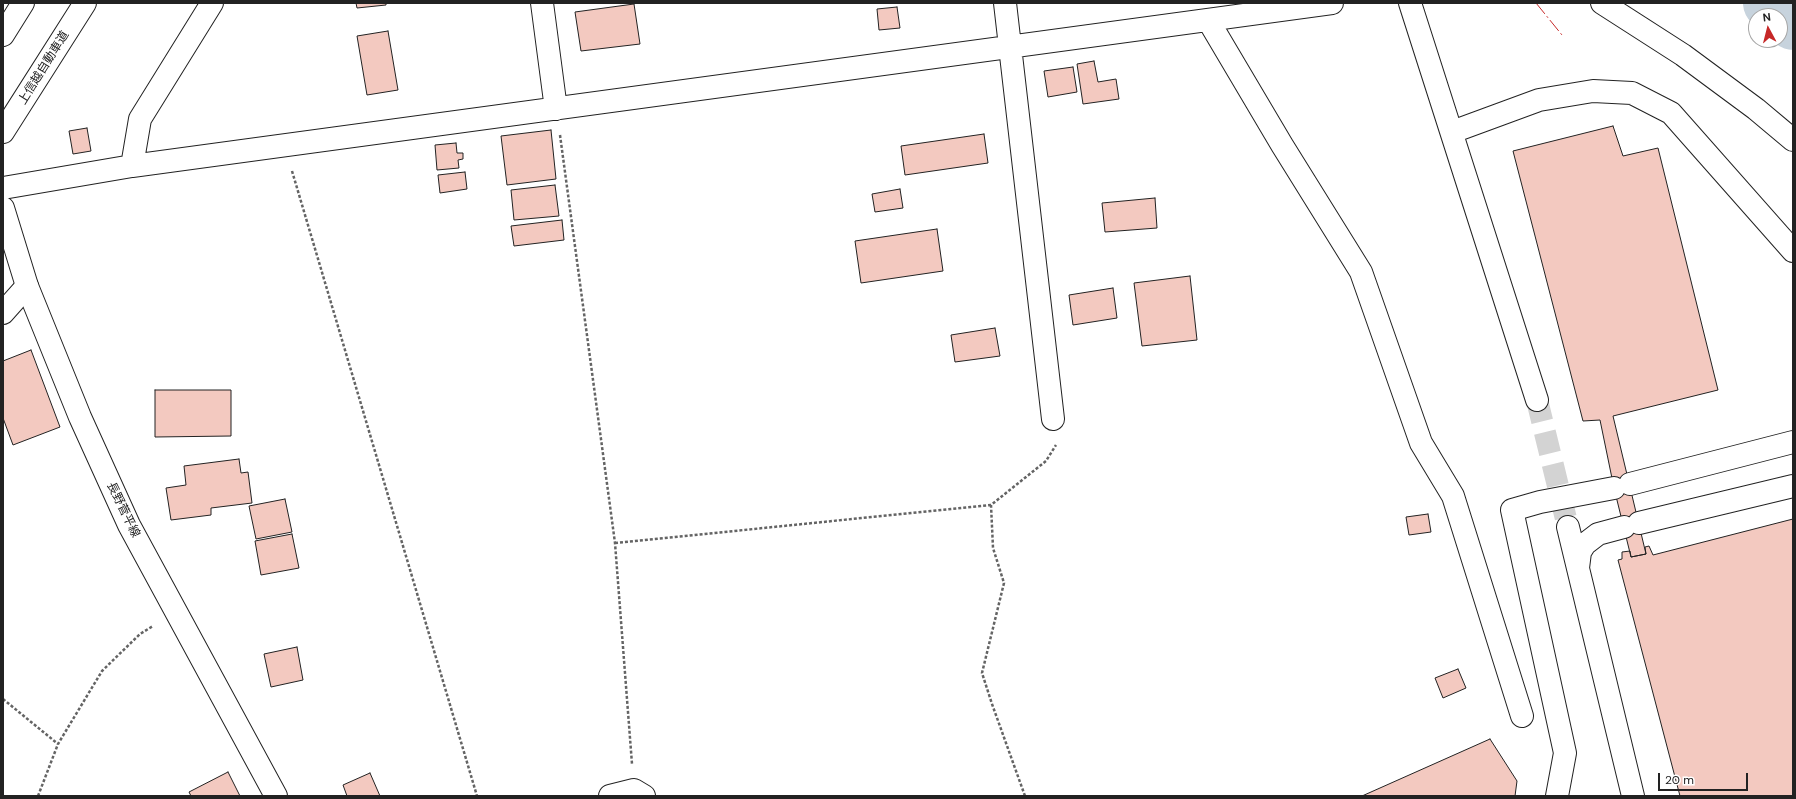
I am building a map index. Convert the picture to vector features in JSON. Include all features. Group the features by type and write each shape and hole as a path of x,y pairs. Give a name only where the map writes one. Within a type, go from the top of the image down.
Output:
{"main road":[{"path":"3,35 23,3"},
{"name":"上信越自動車道","path":"3,132 56,51 85,3"},
{"path":"132,166 140,119 212,3"},
{"path":"542,3 556,109"},
{"path":"1005,3 1053,419"},
{"path":"3,188 132,166 1332,3"},
{"path":"1410,3 1537,400"},
{"path":"1602,3 1683,55 1756,109 1793,140"},
{"path":"1208,20 1282,145 1361,272 1422,442 1453,496 1522,716"},
{"path":"1452,132 1539,100 1593,90 1632,93 1671,113 1793,251"},
{"name":"長野菅平線","path":"3,208 27,286 80,417 129,525 276,796"},
{"path":"3,313 27,286"},
{"path":"1557,796 1565,753 1512,510 1540,502 1622,486 1793,442"},
{"path":"1578,568 1580,552 1585,544 1598,534 1793,486"},
{"path":"1568,527 1633,796"},
{"path":"610,796 639,793"}],"path":[{"path":"556,109 615,543 639,793"},
{"path":"285,146 477,796"},
{"path":"615,543 991,506 1046,461 1060,439 1053,419"},
{"path":"991,506 993,548 1004,582 982,672 1025,796"},
{"path":"38,796 58,744 102,671 140,634 176,612"},
{"path":"3,699 58,744"}],"building":[{"path":"356,3 386,3 386,5 357,8"},
{"path":"634,4 640,44 581,51 575,12"},
{"path":"897,7 900,28 879,30 877,9"},
{"path":"388,31 398,90 367,95 357,36"},
{"path":"1094,61 1098,82 1116,79 1119,99 1083,104 1077,64"},
{"path":"1073,67 1077,92 1048,97 1044,71"},
{"path":"1613,126 1623,156 1658,148 1718,390 1613,416 1646,554 1631,557 1614,488 1600,420 1583,421 1513,151"},
{"path":"87,128 91,151 73,154 69,131"},
{"path":"551,130 556,179 507,185 501,136"},
{"path":"984,134 988,163 905,175 901,146"},
{"path":"456,143 457,153 463,153 463,159 458,160 459,168 437,170 435,145"},
{"path":"465,172 467,189 440,193 438,175"},
{"path":"555,185 559,216 514,220 511,190"},
{"path":"900,189 903,208 875,212 872,194"},
{"path":"1155,198 1157,228 1105,232 1102,203"},
{"path":"562,220 564,240 514,246 511,226"},
{"path":"937,229 943,271 861,283 855,241"},
{"path":"1190,276 1197,340 1142,346 1134,283"},
{"path":"1113,288 1117,318 1073,325 1069,295"},
{"path":"995,328 1000,356 955,362 951,335"},
{"path":"31,350 60,427 13,445 3,418 3,361"},
{"path":"155,390 231,390 231,436 155,437"},
{"path":"239,459 241,473 248,472 252,503 211,508 211,515 171,520 166,488 186,485 184,466"},
{"path":"285,499 292,532 256,539 249,506"},
{"path":"1428,514 1431,532 1409,535 1406,517"},
{"path":"1793,519 1793,796 1680,796 1618,560 1622,559 1622,552 1630,551 1631,557 1646,554 1645,547 1649,546 1653,555"},
{"path":"292,534 299,568 261,575 255,541"},
{"path":"297,647 303,680 271,687 264,654"},
{"path":"1458,669 1466,688 1443,698 1435,678"},
{"path":"1490,739 1517,781 1515,796 1362,796"},
{"path":"228,772 240,796 191,796 189,792"},
{"path":"370,773 380,796 347,796 343,785"}],"waterway":[{"path":"1770,3 1793,23"}],"tunnel":[{"path":"1537,400 1568,527"}],"power":[{"path":"1536,3 1562,35"}]}
